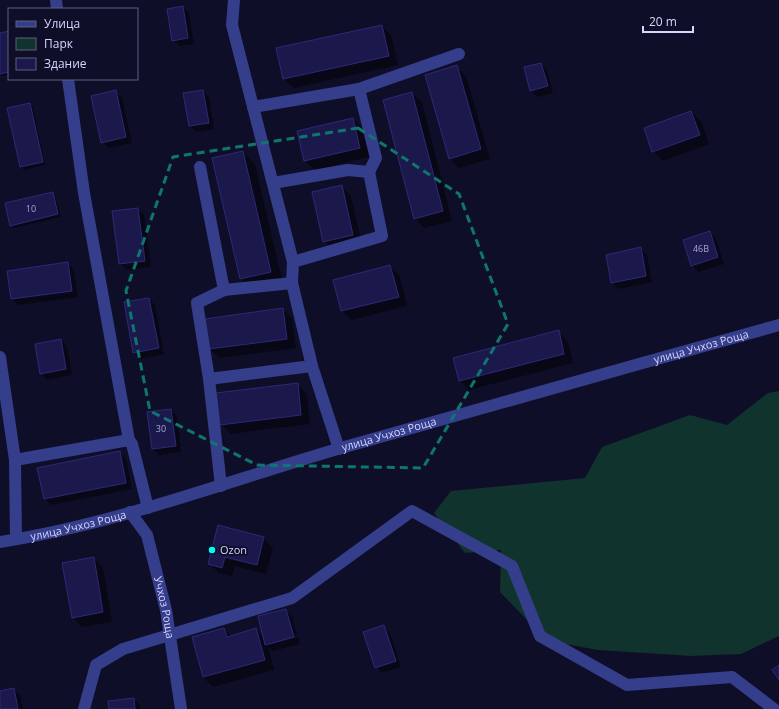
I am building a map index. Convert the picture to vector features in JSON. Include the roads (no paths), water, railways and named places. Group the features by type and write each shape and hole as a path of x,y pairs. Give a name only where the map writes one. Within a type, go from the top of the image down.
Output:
{"street":[{"path":"234,0 232,25 293,262 292,284 312,366 339,449"},
{"path":"253,107 359,89 459,54"},
{"path":"68,80 84,193 129,440 132,444 148,508"},
{"path":"293,262 382,236 369,172 376,158 359,89"},
{"path":"200,167 224,290"},
{"path":"273,184 348,170 369,172"},
{"path":"221,486 209,379 198,302 224,290 292,284"},
{"name":"улица Учхоз Роща","path":"0,542 148,508 339,449 779,325"},
{"path":"0,357 15,460 16,539"},
{"path":"209,379 312,366"},
{"path":"15,460 129,440"},
{"path":"84,709 96,665 123,649 292,598 412,511 512,566 540,636 627,685 732,677 774,709"},
{"name":"Учхоз Роща","path":"130,512 147,535 166,610 181,709"}],"place":[{"name":"Ozon","path":"212,550"}]}
